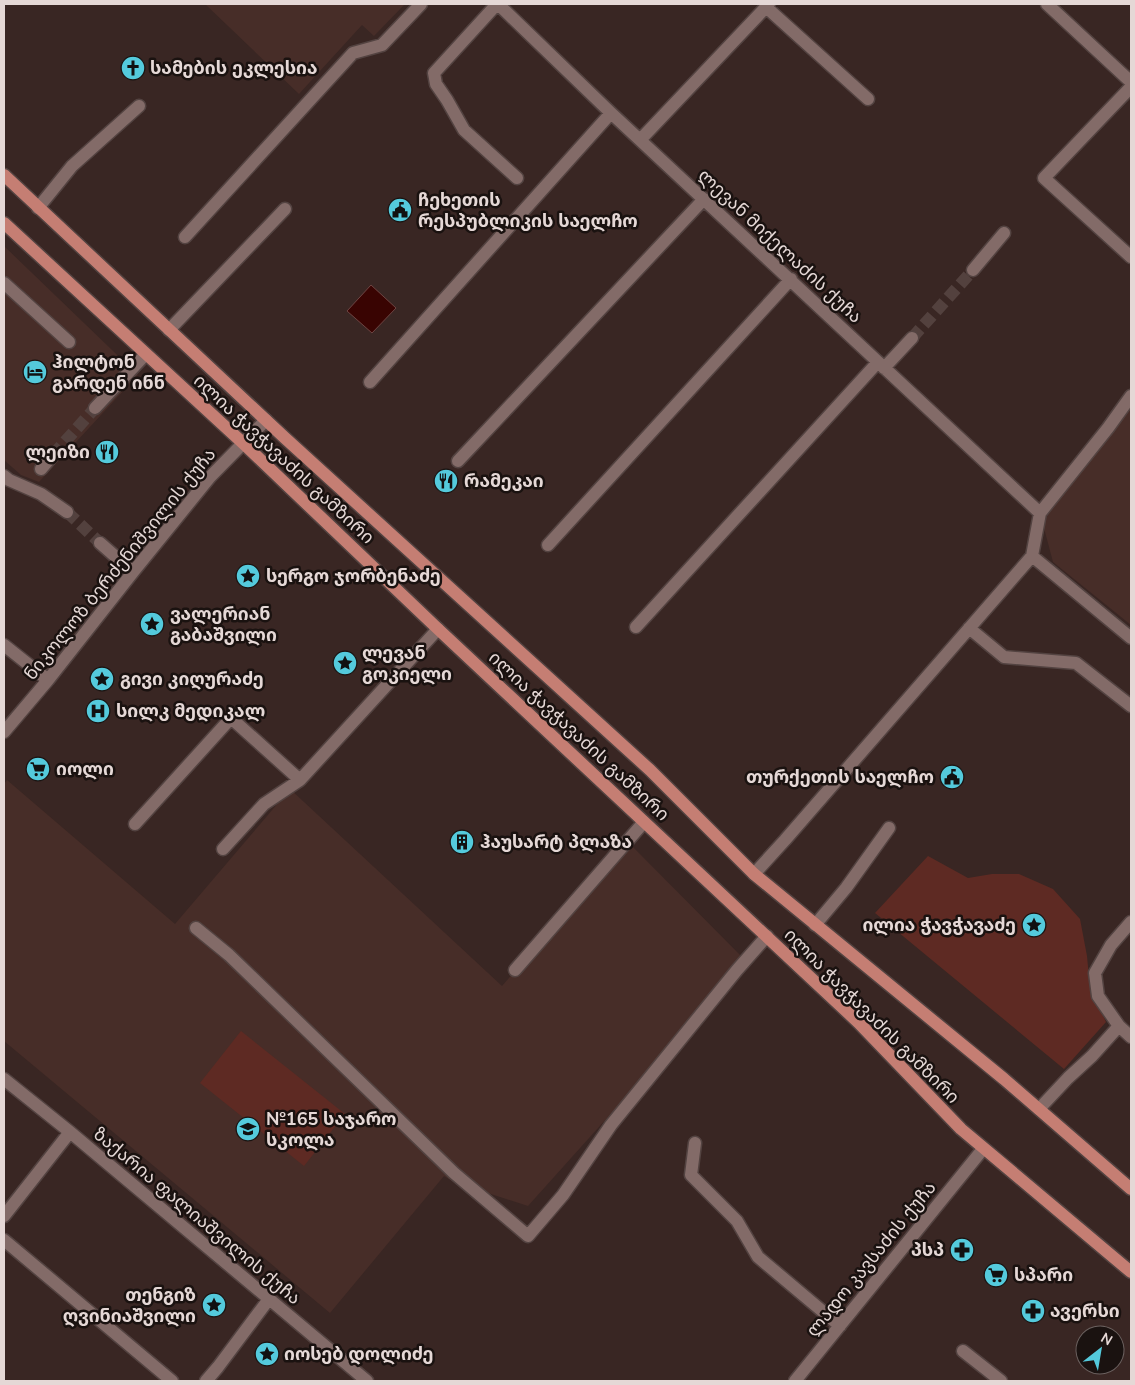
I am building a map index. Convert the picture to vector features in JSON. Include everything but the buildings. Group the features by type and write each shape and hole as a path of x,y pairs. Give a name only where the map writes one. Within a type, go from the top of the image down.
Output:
{"main road":[{"name":"ილია ჭავჭავაძის გამზირი","path":"4,175 266,420 650,770 754,874 892,986 1131,1189"},
{"name":"ილია ჭავჭავაძის გამზირი","path":"4,223 244,444 438,629 859,1023 960,1128 1131,1272"}],"street":[{"path":"185,237 353,52 382,45 421,4"},
{"path":"497,4 434,73 436,84 464,130 517,178"},
{"name":"ლევან მიქელაძის ქუჩა","path":"497,4 611,113 1040,513"},
{"path":"1047,4 1131,82"},
{"path":"640,140 768,5 868,99"},
{"path":"1131,87 1044,178 1131,257"},
{"path":"38,208 72,166 139,106"},
{"path":"370,382 611,113"},
{"path":"458,461 704,199"},
{"path":"169,330 286,209"},
{"path":"974,270 1004,233"},
{"path":"548,545 791,279"},
{"path":"4,282 69,342"},
{"path":"636,627 881,365 912,338"},
{"path":"95,408 146,354"},
{"path":"754,874 792,833 1032,556 1040,513 1131,397"},
{"name":"ნიკოლოზ ბერძენიშვილის ქუჩა","path":"4,732 48,680 210,477 266,420"},
{"path":"41,469 53,455"},
{"path":"4,476 41,494 67,512"},
{"path":"100,543 133,572"},
{"path":"1032,556 1131,638"},
{"path":"969,628 1004,657 1076,663 1131,706"},
{"path":"223,849 264,804 300,780 438,629"},
{"path":"4,645 48,680"},
{"path":"135,824 230,718 300,780"},
{"path":"515,970 644,822"},
{"path":"815,925 846,888 889,828"},
{"path":"1131,922 1111,945 1095,973 1098,996 1118,1026 1131,1037"},
{"path":"196,928 230,955 454,1173 528,1236 563,1195 618,1118 737,970 767,936"},
{"path":"1039,1109 1092,1056 1118,1026"},
{"name":"ზაქარია ფალიაშვილის ქუჩა","path":"4,1079 367,1381"},
{"path":"4,1216 70,1132"},
{"path":"695,1143 691,1175 737,1221 758,1257 840,1326"},
{"name":"ლადო კავსაძის ქუჩა","path":"795,1381 983,1149"},
{"path":"4,1240 172,1381"},
{"path":"206,1381 270,1299"},
{"path":"963,1351 1001,1381"}],"shaded area":[{"path":"205,4 405,4 374,36 362,25 299,94"},
{"path":"4,246 138,375 39,482 21,475 4,460"},
{"path":"371,285 396,308 372,333 347,311"},
{"path":"1131,397 1131,625 1053,562 1040,513"},
{"path":"7,780 175,924 290,789 502,986 627,841 747,962 528,1206 454,1182 444,1176 330,1313 4,1041 4,784"},
{"path":"928,856 968,878 992,874 1019,874 1053,889 1080,919 1087,956 1090,988 1106,1022 1064,1069 875,913"},
{"path":"241,1031 345,1114 304,1166 200,1083"}],"tunnel":[{"path":"912,338 973,270"},
{"path":"53,455 95,408"},
{"path":"67,512 100,543"}],"place":[{"name":"სამების ეკლესია","path":"133,68"},
{"name":"ჩეხეთის რესპუბლიკის საელჩო","path":"400,210"},
{"name":"ჰილტონ გარდენ ინნ","path":"35,372"},
{"name":"ლეიზი","path":"107,452"},
{"name":"რამეკაი","path":"446,481"},
{"name":"სერგო ჯორბენაძე","path":"248,576"},
{"name":"ვალერიან გაბაშვილი","path":"152,624"},
{"name":"ლევან გოკიელი","path":"345,663"},
{"name":"გივი კიღურაძე","path":"102,679"},
{"name":"სილკ მედიკალ","path":"98,711"},
{"name":"იოლი","path":"38,769"},
{"name":"თურქეთის საელჩო","path":"952,777"},
{"name":"ჰაუსარტ პლაზა","path":"462,842"},
{"name":"ილია ჭავჭავაძე","path":"1034,925"},
{"name":"№165 საჯარო სკოლა","path":"248,1129"},
{"name":"პსპ","path":"962,1250"},
{"name":"სპარი","path":"996,1275"},
{"name":"თენგიზ ღვინიაშვილი","path":"214,1305"},
{"name":"ავერსი","path":"1033,1311"},
{"name":"იოსებ დოლიძე","path":"267,1354"}]}
